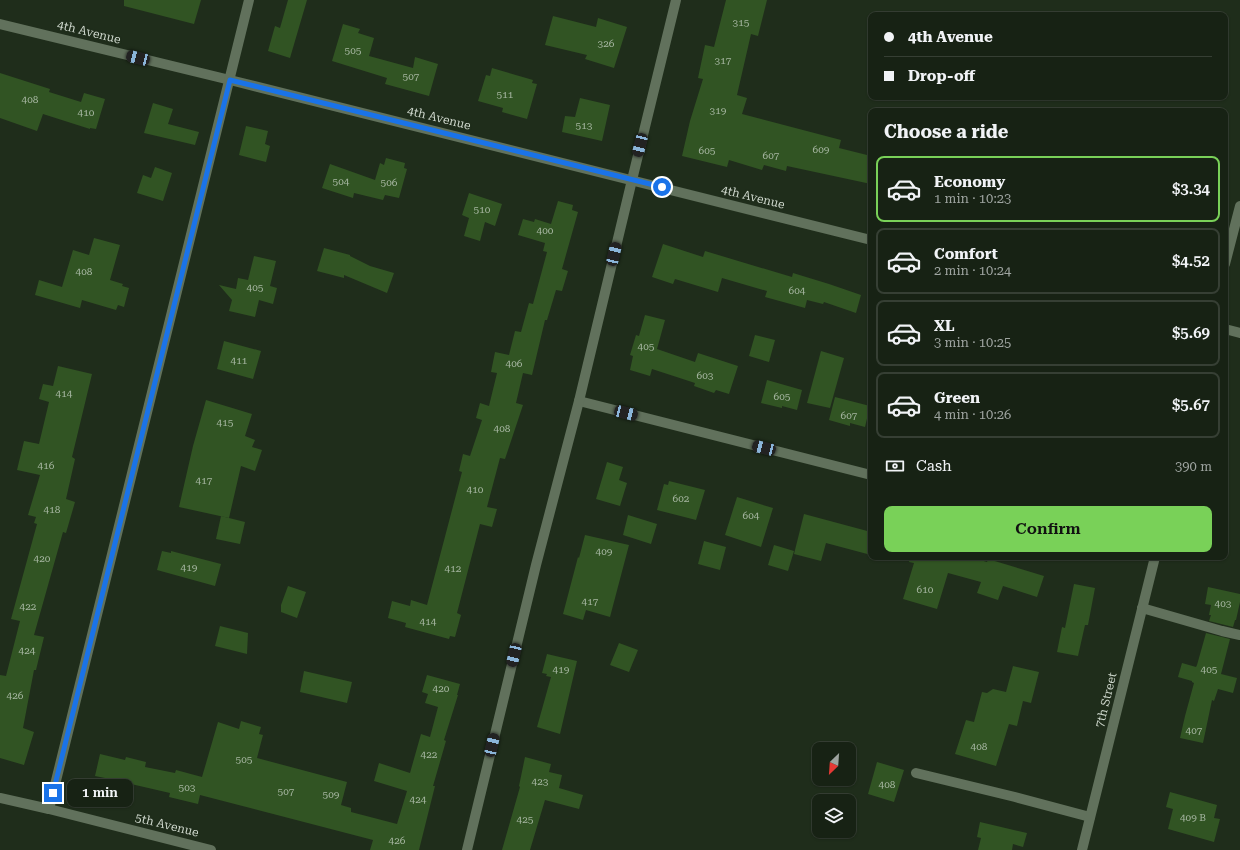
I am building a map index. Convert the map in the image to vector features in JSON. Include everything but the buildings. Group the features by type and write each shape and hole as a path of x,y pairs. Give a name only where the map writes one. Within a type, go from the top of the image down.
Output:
{"street":[{"path":"49,809 250,0"},
{"path":"467,850 536,565 580,401 676,0"},
{"name":"4th Avenue","path":"0,24 868,239"},
{"path":"1228,252 1240,206"},
{"path":"1228,330 1240,333"},
{"path":"580,401 868,474"},
{"name":"7th Street","path":"1082,850 1154,560"},
{"path":"1142,608 1240,635"},
{"path":"916,773 1090,817"},
{"name":"5th Avenue","path":"0,798 211,850"}],"route":[{"path":"53,793 230,80 662,187"}]}
